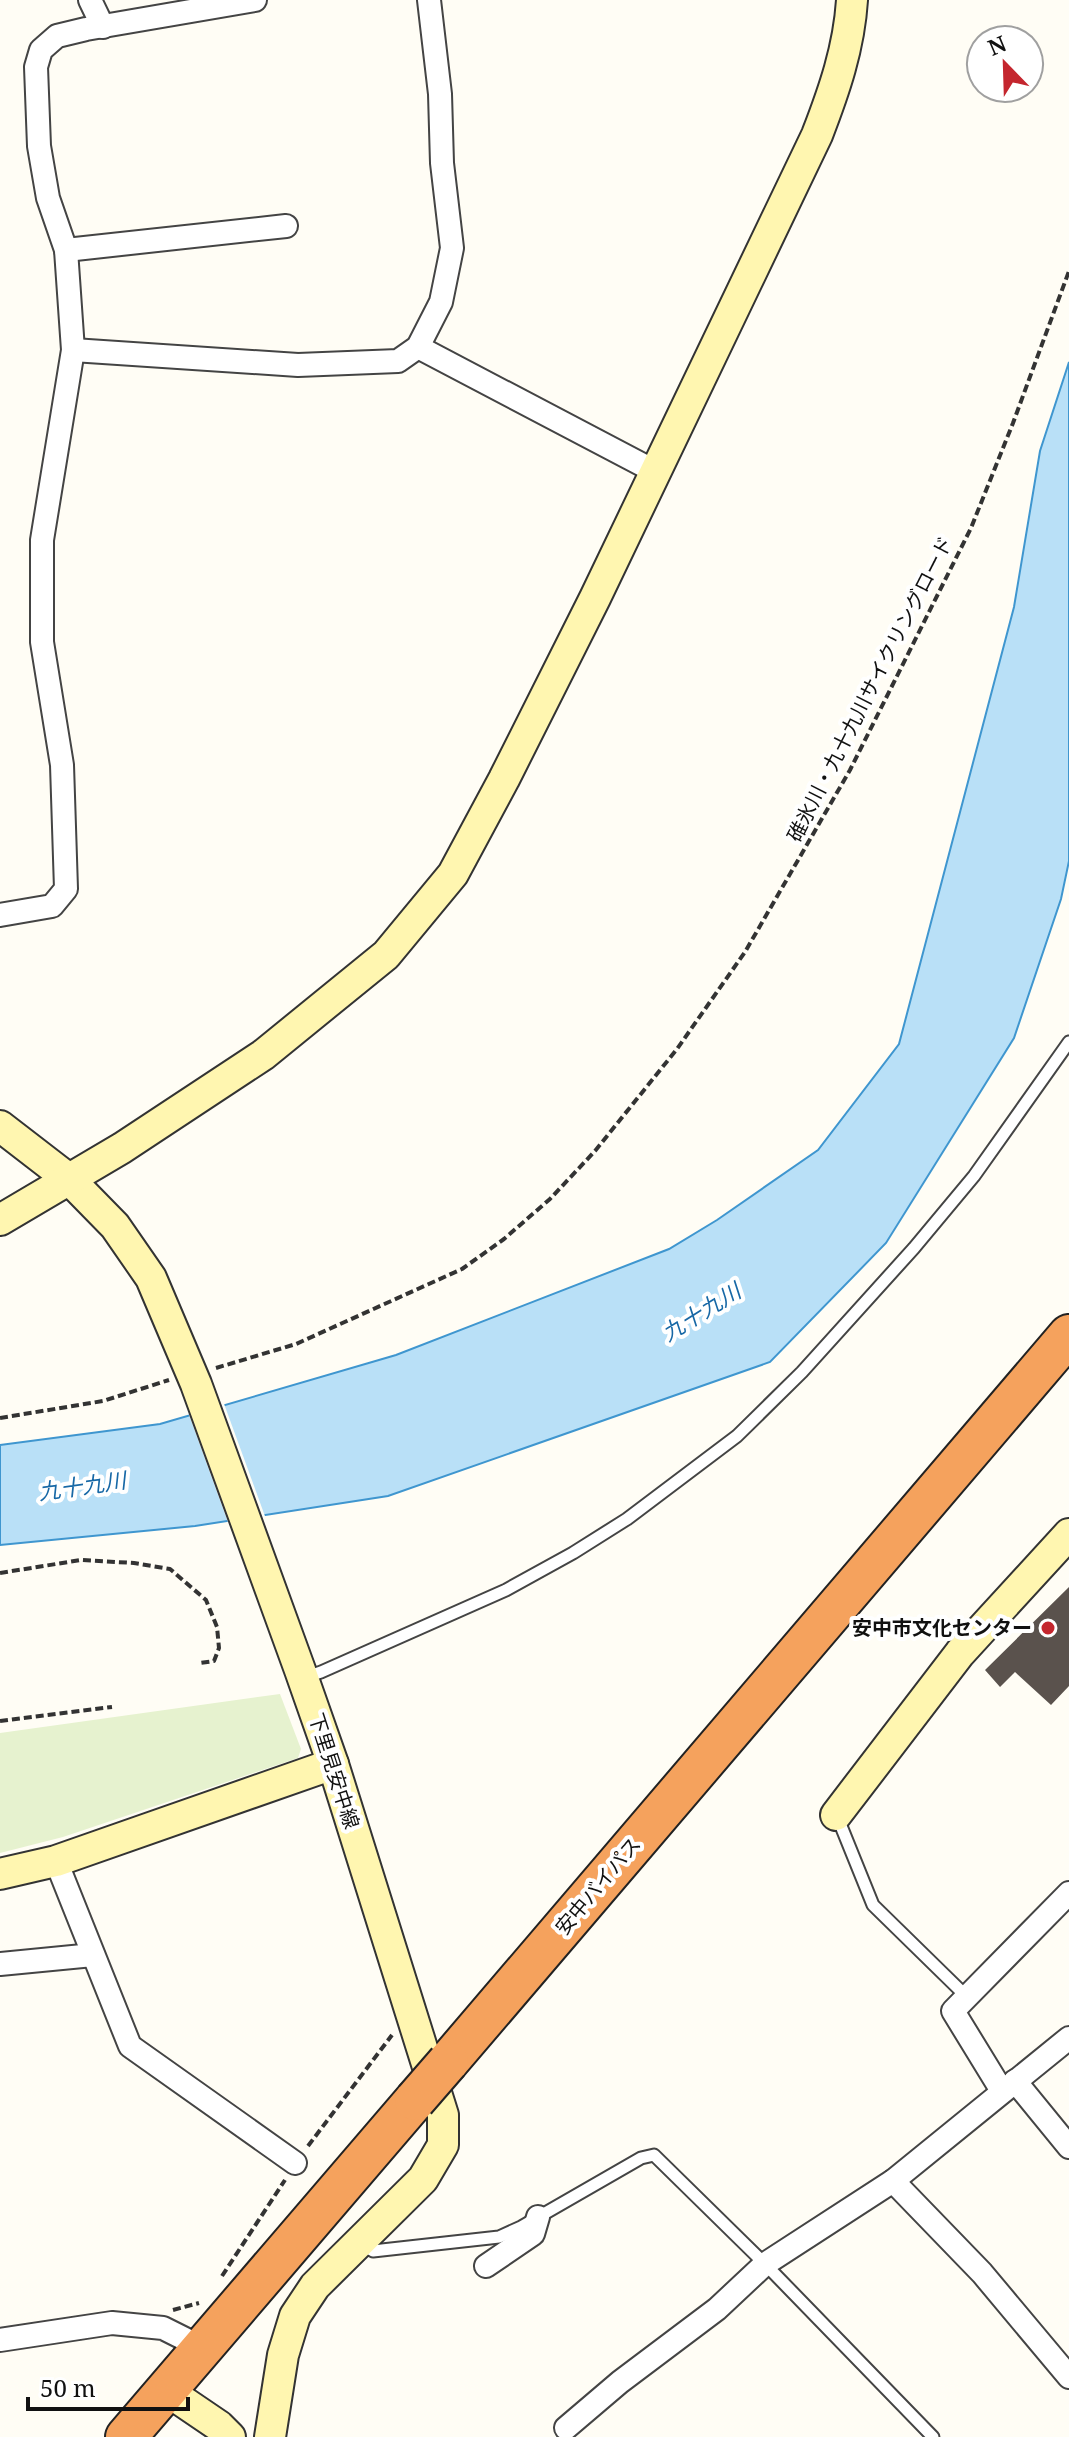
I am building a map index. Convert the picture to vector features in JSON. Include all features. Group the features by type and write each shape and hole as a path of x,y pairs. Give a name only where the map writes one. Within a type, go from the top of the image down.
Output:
{"highway":[{"name":"安中バイパス","path":"126,2437 1069,1335"}],"street":[{"path":"90,0 103,27"},
{"path":"0,915 52,906 66,889 62,765 42,642 42,540 73,350 66,250 48,198 39,146 36,67 41,50 57,36 255,0"},
{"path":"73,350 298,365 398,361 418,347 441,302 452,248 429,0"},
{"path":"0,1220 70,1180 263,1055 386,955 453,874 504,779 656,472 817,135 838,80 851,27 852,0"},
{"path":"66,250 286,226"},
{"path":"418,347 656,472"},
{"name":"下里見安中線","path":"0,1126 70,1180 115,1226 151,1278 193,1377 333,1764 443,2115 443,2145 423,2179 315,2286 295,2316 283,2355 270,2437"},
{"path":"836,1815 960,1653 1069,1534"},
{"path":"0,1874 56,1861 333,1764"},
{"path":"56,1861 130,2046 295,2163"},
{"path":"1069,1894 953,2011 1008,2086 1069,2147"},
{"path":"0,1964 93,1955"},
{"path":"566,2428 620,2382 717,2309 765,2264 893,2181 1069,2038"},
{"path":"893,2181 982,2273 1069,2377"},
{"path":"486,2266 533,2234 538,2217"},
{"path":"0,2340 112,2323 163,2328 203,2348"},
{"path":"166,2390 224,2431 257,2420 274,2405"}],"lane":[{"path":"301,1674 321,1672 506,1590 573,1553 638,1511 737,1436 802,1372 914,1248 974,1176 1069,1042"},
{"path":"836,1815 873,1905 967,1997"},
{"path":"358,2242 373,2251 499,2237 641,2158 654,2155 933,2437"}],"path":[{"name":"碓氷川・九十九川サイクリングロード","path":"0,1418 103,1401 193,1377 296,1344 462,1269 504,1239 550,1199 595,1151 677,1049 745,952 864,742 971,528 1069,271"},
{"path":"0,1573 81,1560 170,1569 206,1600 217,1627 219,1648 214,1661 200,1663"},
{"path":"0,1721 112,1707"},
{"path":"221,2277 295,2163 411,2010"},
{"path":"160,2313 205,2302"}],"green space":[{"path":"280,1694 301,1749 298,1758 63,1837 0,1853 0,1733"}],"water":[{"name":"九十九川","path":"1069,362 1069,861 1061,899 1014,1038 886,1243 770,1362 388,1496 195,1526 0,1545 0,1445 160,1424 396,1355 669,1249 717,1220 818,1150 899,1044 1014,607 1040,451"}],"pier":[{"path":"223,1401 266,1519 229,1525 188,1412"}],"building":[{"name":"安中市文化センター","path":"1069,1587 1069,1686 1051,1705 1015,1672 1000,1687 985,1670"}],"place":[{"name":"安中市文化センター","path":"1048,1628"}]}
